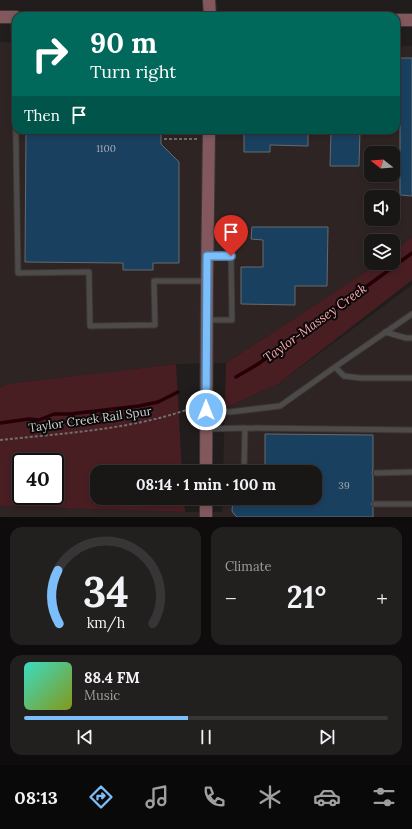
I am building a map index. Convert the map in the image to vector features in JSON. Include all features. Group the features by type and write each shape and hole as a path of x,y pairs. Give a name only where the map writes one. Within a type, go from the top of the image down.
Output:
{"street":[{"path":"210,0 210,12"},
{"path":"0,17 12,17"},
{"path":"400,20 412,20"},
{"path":"206,465 209,135"},
{"path":"206,505 206,517"}],"lane":[{"path":"16,134 18,273 89,272 90,326 155,325 154,281 207,280"},
{"path":"207,256 231,256 232,320 207,320"},
{"path":"206,410 230,412 280,406 412,314"},
{"path":"385,332 406,338 412,338"},
{"path":"335,367 344,376 360,378 412,378"},
{"path":"244,465 245,428"},
{"path":"206,429 412,430"},
{"path":"376,472 412,472"},
{"path":"375,504 412,504"}],"path":[{"path":"164,139 209,135"},
{"name":"Taylor Creek Rail Spur","path":"0,440 96,430 172,416 192,408 206,410"}],"shaded area":[{"path":"0,42 12,43 12,134 400,134 400,46 412,46 412,237 400,246 400,234 364,234 364,270 368,270 226,363 176,364 7,384 0,388"},
{"path":"412,237 412,280 278,384 225,408 226,363 368,270 400,270 400,246"},
{"path":"412,285 412,517 0,517 0,506 222,512 222,505 322,505 322,465 223,465 225,408 278,384"},
{"path":"176,364 182,465 90,465 90,505 184,505 185,512 0,506 0,388 7,384"}],"building":[{"path":"400,58 412,58 412,196 400,195"},
{"path":"26,134 161,134 161,144 179,162 179,263 153,263 153,270 123,270 123,263 25,262"},
{"path":"244,134 308,134 308,146 270,145 270,152 244,152"},
{"path":"331,134 360,134 359,166 330,166"},
{"path":"252,227 328,227 327,286 295,286 295,305 241,304 241,267 263,267 263,240 251,239"},
{"path":"265,434 373,435 373,501 371,504 373,507 373,517 237,517 232,511 232,505 322,505 322,465 265,465"}],"waterway":[{"name":"Taylor-Massey Creek","path":"236,377 258,364 412,253"},
{"name":"Taylor-Massey Creek","path":"0,423 29,419 39,420 54,414 70,414 139,406 158,402 178,392"}],"route":[{"path":"206,410 207,256 231,256"}]}
